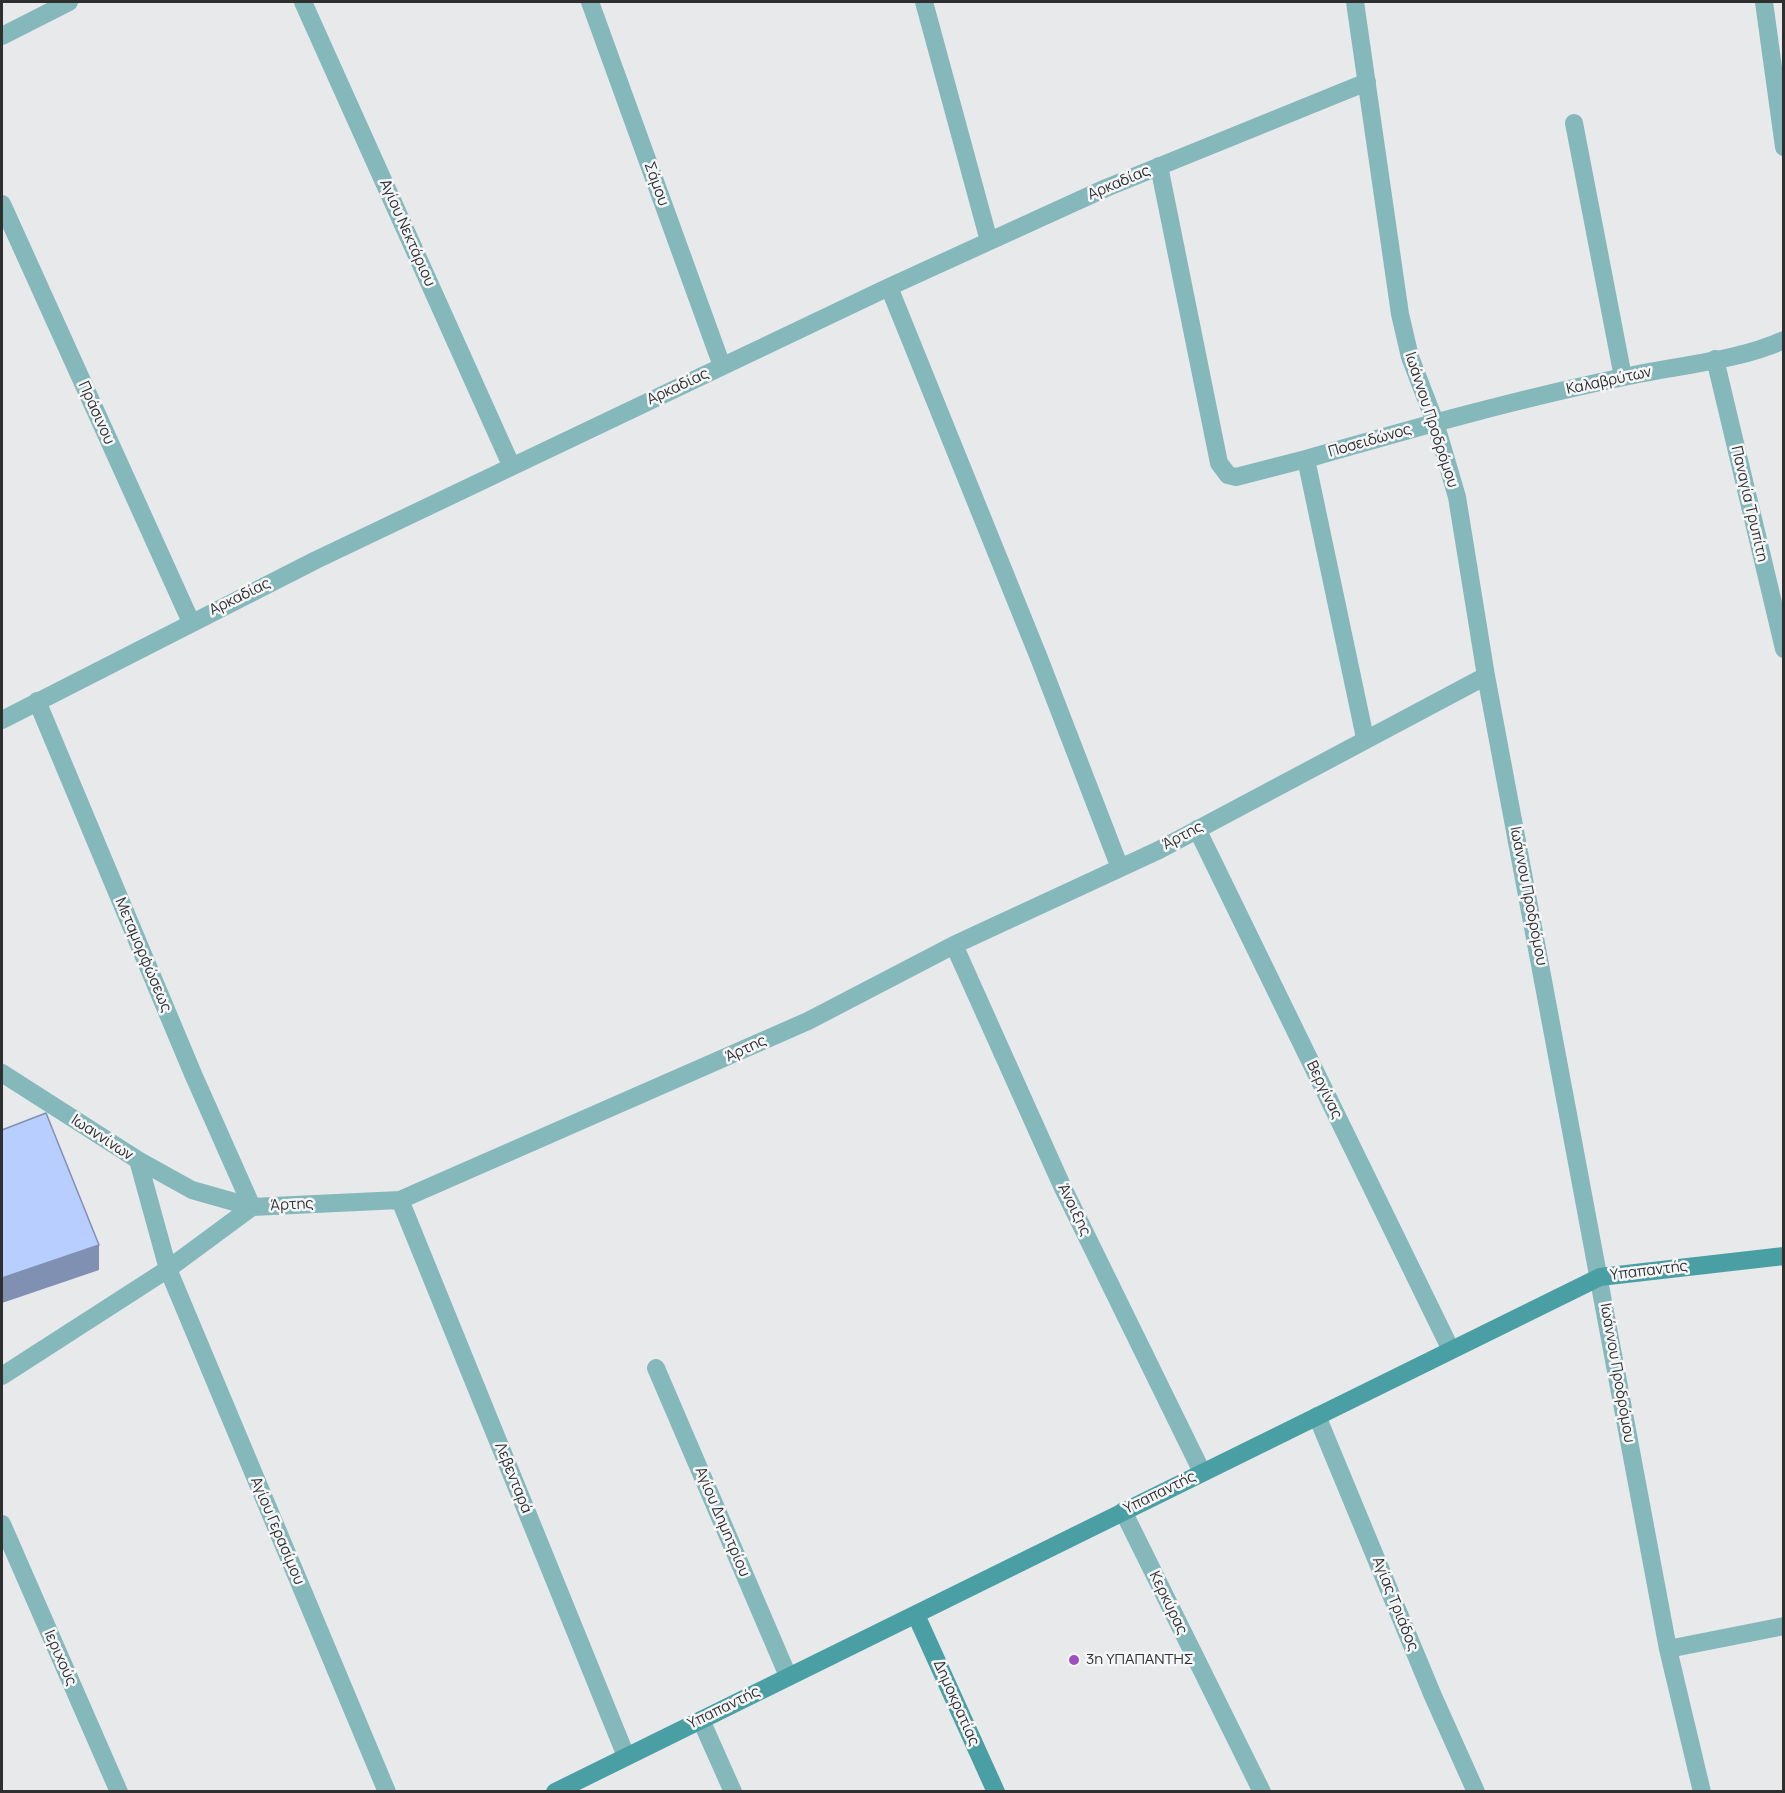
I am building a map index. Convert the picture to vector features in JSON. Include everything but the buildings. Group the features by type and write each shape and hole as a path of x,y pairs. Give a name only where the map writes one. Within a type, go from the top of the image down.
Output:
{"street":[{"path":"2,36 69,2"},
{"name":"Αγίου Νεκτάριου","path":"303,2 511,465"},
{"name":"Σάμου","path":"590,2 722,366"},
{"path":"924,2 989,241"},
{"name":"Ιωάννου Προδρόμου","path":"1354,2 1400,314 1413,367 1435,422 1456,497 1486,676 1668,1649 1702,1791"},
{"path":"1764,2 1784,147"},
{"name":"Αρκαδίας","path":"3,716 511,465 889,286 1158,166 1367,82"},
{"path":"1574,123 1623,377"},
{"name":"Ποσειδώνος","path":"1158,166 1222,470 1236,477 1435,422"},
{"name":"Πράσινου","path":"2,204 191,622"},
{"path":"889,286 1035,647 1120,868"},
{"name":"Καλαβρύτων","path":"1435,422 1623,377 1715,359 1784,340"},
{"name":"Παναγία Τρυπίτη","path":"1715,359 1784,649"},
{"path":"1306,459 1365,738"},
{"name":"Άρτης","path":"2,1376 168,1269 252,1207 400,1200 808,1021 954,945 1120,868 1197,829 1365,738 1486,676"},
{"name":"Μεταμορφώσεως","path":"37,701 193,1074 252,1207"},
{"name":"Βεργίνας","path":"1197,829 1451,1350"},
{"name":"Άνοιξης","path":"954,945 1063,1188 1202,1472"},
{"name":"Ιωαννίνων","path":"2,1073 138,1160 168,1269"},
{"path":"138,1160 192,1190 252,1207"},
{"name":"Λεβενταρά","path":"400,1200 626,1756"},
{"name":"Υπαπαντής","path":"555,1791 1600,1277 1784,1256"},
{"name":"Αγίου Γερασίμου","path":"168,1269 387,1791"},
{"name":"Αγίου Δημητρίου","path":"656,1368 788,1676"},
{"name":"Αγίας Τριάδος","path":"1317,1416 1433,1696 1476,1791"},
{"name":"Κερκύρας","path":"1123,1511 1262,1791"},
{"name":"Ιεριχούς","path":"2,1524 118,1791"},
{"name":"Δημοκρατίας","path":"916,1615 996,1791"},
{"path":"1668,1649 1784,1626"},
{"path":"701,1720 734,1791"}],"place":[{"name":"3η ΥΠΑΠΑΝΤΗΣ","path":"1074,1660"}]}
